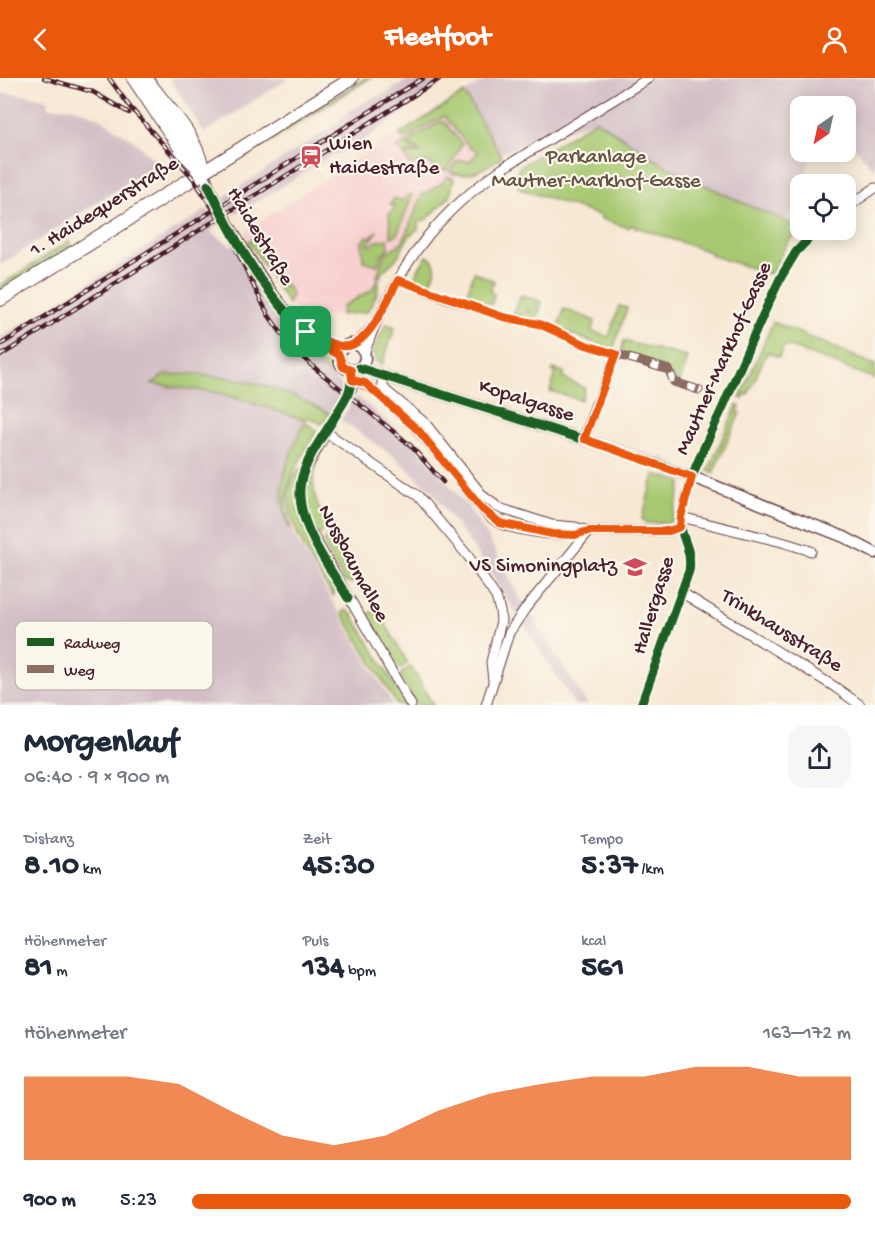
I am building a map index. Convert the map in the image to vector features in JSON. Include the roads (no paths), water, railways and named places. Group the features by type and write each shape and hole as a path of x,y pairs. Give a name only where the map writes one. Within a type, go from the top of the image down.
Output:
{"main road":[{"name":"Haidestraße","path":"134,78 186,154 202,172"},
{"name":"Haidestraße","path":"145,78 189,135 198,152 202,172"},
{"path":"202,172 352,78"},
{"name":"1. Haidequerstraße","path":"0,299 202,172"}],"street":[{"path":"341,351 355,345 374,326 411,257 434,227 482,183 649,78"},
{"name":"Haidestraße","path":"202,172 225,219 279,305 320,344 341,351 343,367 358,366"},
{"path":"856,201 875,188"},
{"name":"Mautner-Markhof-Gasse","path":"681,522 692,477 781,277 796,252 807,240"},
{"path":"398,280 503,317 539,324 586,345 669,370 674,382 699,390"},
{"name":"Nussbaumallee","path":"374,326 352,388 304,472 301,482 301,504 312,535 411,705"},
{"path":"355,345 358,366 365,383 419,431 482,509 494,519 507,525 552,534 575,535 588,531"},
{"path":"584,439 616,354"},
{"name":"Kopalgasse","path":"358,366 584,439 692,477 844,537 875,554"},
{"path":"383,375 382,384 385,390 425,423 490,503 499,508 545,524 588,531 669,531 681,522 782,542 811,551"},
{"path":"326,432 418,496 468,556 496,597 501,621 491,662 493,680"},
{"name":"Hallergasse","path":"641,705 691,560 681,522"},
{"path":"486,705 509,633 525,609 588,531"},
{"name":"Trinkhausstraße","path":"681,592 835,687 860,705"}],"railway":[{"path":"44,78 93,92 129,113"},
{"path":"109,78 130,107 193,178 228,232 269,316 282,334 311,365 410,445 443,482"},
{"path":"0,345 423,78"},
{"path":"0,356 441,78"}],"place":[{"name":"Wien Haidestraße","path":"311,157"},
{"name":"VS Simoningplatz","path":"635,567"}],"park label":[{"name":"Parkanlage Mautner-Markhof-Gasse","path":"596,170"}]}
